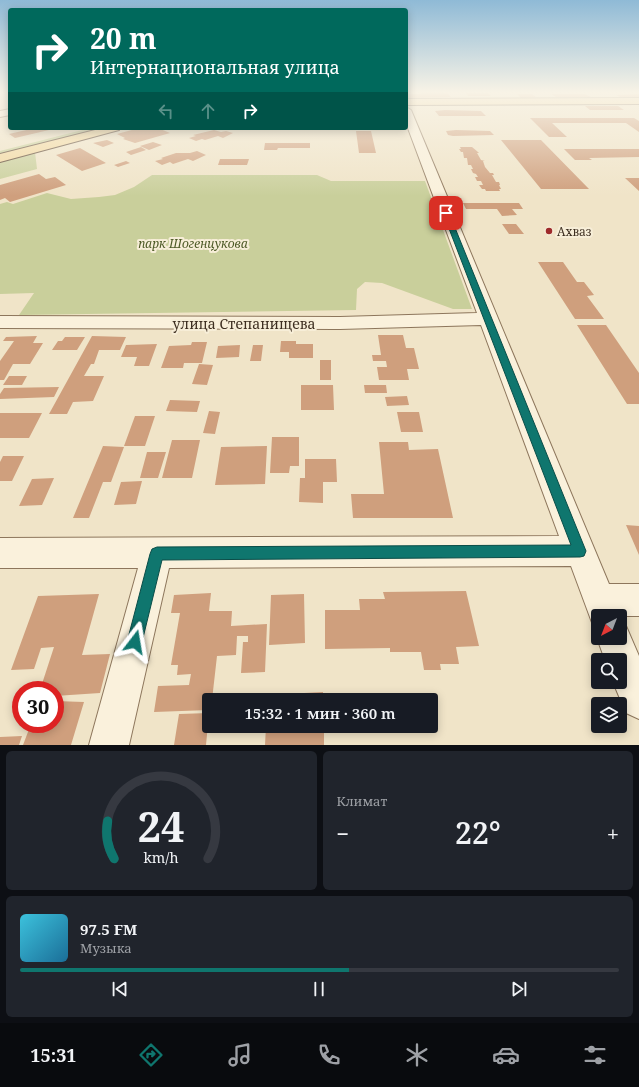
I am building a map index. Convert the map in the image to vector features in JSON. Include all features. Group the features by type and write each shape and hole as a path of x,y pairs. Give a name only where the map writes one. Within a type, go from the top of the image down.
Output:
{"main road":[{"path":"0,148 73,130"},
{"path":"0,158 107,130"}],"street":[{"path":"413,127 603,608 639,600"},
{"name":"улица Степанищева","path":"0,322 340,323 488,319"},
{"path":"0,553 157,554 580,551"},
{"path":"109,745 157,554"},
{"path":"617,645 639,700"}],"green space":[{"path":"82,130 101,130 0,156 0,151"},
{"path":"35,152 37,169 0,179 0,162"},
{"name":"парк Шогенцукова","path":"152,175 317,175 331,181 425,181 472,309 453,309 382,283 365,282 357,289 356,310 19,315 34,293 0,294 0,204 7,202 13,204 47,193 71,199 115,195 134,187"}],"building":[{"path":"539,127 556,127 567,137 549,137"},
{"path":"631,127 639,127 639,132"},
{"path":"26,130 49,130 15,138 9,134"},
{"path":"132,130 163,130 170,133 135,143 123,139 125,138 117,134"},
{"path":"214,130 233,133 223,138 218,136 196,141 189,138 196,136 193,135"},
{"path":"356,131 371,131 376,153 359,153"},
{"path":"446,131 490,131 494,135 453,136 448,135"},
{"path":"107,140 114,143 103,147 93,143"},
{"path":"501,140 541,140 589,189 541,189"},
{"path":"153,142 162,145 149,150 140,146"},
{"path":"265,143 310,143 310,148 278,148 277,150 264,150"},
{"path":"141,147 146,150 131,155 126,152"},
{"path":"460,147 472,147 479,153 477,153 481,160 485,161 483,161 485,167 490,173 493,173 494,175 492,175 496,182 499,182 501,189 499,189 500,191 486,191 485,189 482,189 479,185 483,185 481,181 477,181 475,177 478,177 473,173 471,165 468,165 467,158 464,158 463,152 459,149 461,149"},
{"path":"80,148 106,163 82,171 56,155"},
{"path":"564,149 639,149 639,157 589,158 592,160 575,160"},
{"path":"197,151 206,155 193,161 188,159 173,164 170,162 162,165 155,161 176,153 190,153"},
{"path":"220,159 249,159 247,165 218,165"},
{"path":"126,161 130,163 118,167 114,165"},
{"path":"39,174 46,179 55,177 66,185 10,202 5,198 0,200 0,185"},
{"path":"625,178 639,178 639,191"},
{"path":"463,203 519,203 523,209 512,209 517,215 502,216 497,209 466,209"},
{"path":"502,224 516,224 524,234 509,234"},
{"path":"538,262 563,262 577,282 584,282 594,295 587,296 604,319 575,319"},
{"path":"577,325 606,325 639,373 639,404 627,404"},
{"path":"378,335 403,335 406,348 414,348 419,369 407,369 409,380 379,380 377,367 387,367 386,361 373,361 372,355 381,355"},
{"path":"37,336 33,343 43,343 30,364 13,364 4,380 0,380 0,361 14,341 3,341 6,337"},
{"path":"92,336 126,337 120,350 99,350 94,364 91,364 84,376 104,376 93,401 73,402 67,414 49,414"},
{"path":"65,337 85,337 77,350 52,350 58,341 62,341"},
{"path":"281,341 296,341 296,344 313,344 313,358 289,358 289,352 280,352"},
{"path":"192,342 207,342 202,363 184,363 183,368 161,368 169,346 191,345"},
{"path":"157,344 149,366 134,366 137,357 121,357 126,345"},
{"path":"240,345 239,357 216,358 218,346"},
{"path":"253,345 263,345 261,361 250,361"},
{"path":"320,360 331,360 331,380 320,380"},
{"path":"199,364 213,365 207,385 192,384"},
{"path":"9,376 27,376 22,385 3,385"},
{"path":"301,385 333,385 334,410 301,410"},
{"path":"364,385 386,385 387,393 365,393"},
{"path":"59,387 54,397 0,399 0,394 4,388"},
{"path":"407,396 409,405 387,406 385,397"},
{"path":"170,400 200,401 197,412 166,411"},
{"path":"209,411 220,412 215,434 203,433"},
{"path":"397,412 419,412 423,432 401,432"},
{"path":"0,413 42,413 29,438 0,438"},
{"path":"135,416 155,416 145,446 124,446"},
{"path":"272,437 299,437 299,466 290,466 289,473 270,473"},
{"path":"172,440 200,440 192,478 162,478"},
{"path":"379,442 408,442 409,450 438,449 453,518 353,518 351,494 384,494"},
{"path":"103,446 124,447 111,482 103,482 89,518 73,518"},
{"path":"267,446 265,484 215,485 221,447"},
{"path":"147,452 166,452 158,478 140,478"},
{"path":"3,456 24,456 12,481 0,481 0,462"},
{"path":"305,459 336,459 337,482 323,482 323,503 299,502 300,478 305,478"},
{"path":"54,478 42,505 19,506 32,479"},
{"path":"142,481 136,504 114,505 121,482"},
{"path":"626,525 639,526 639,555"},
{"path":"466,591 479,646 456,647 459,664 440,664 441,670 424,670 421,652 390,652 390,648 325,649 325,610 360,610 359,599 385,599 383,592"},
{"path":"211,593 209,611 232,611 231,626 267,624 265,672 241,673 243,642 248,642 248,636 237,636 236,655 217,656 213,693 202,693 202,710 154,712 158,686 189,685 191,674 177,675 178,665 171,665 180,613 171,613 174,595"},
{"path":"99,594 82,655 110,654 100,693 64,695 64,681 43,681 54,647 41,648 34,669 11,670 38,596"},
{"path":"304,594 305,643 269,645 271,595"},
{"path":"64,701 84,702 71,745 23,745 28,733 64,733"},
{"path":"202,713 202,733 207,733 206,745 174,745 179,714"},
{"path":"266,733 324,733 324,745 265,745"},
{"path":"22,736 19,745 0,745 0,737"}],"place":[{"name":"Ахваз","path":"549,231"}],"route":[{"path":"135,642 157,554 580,551 446,213"}]}
